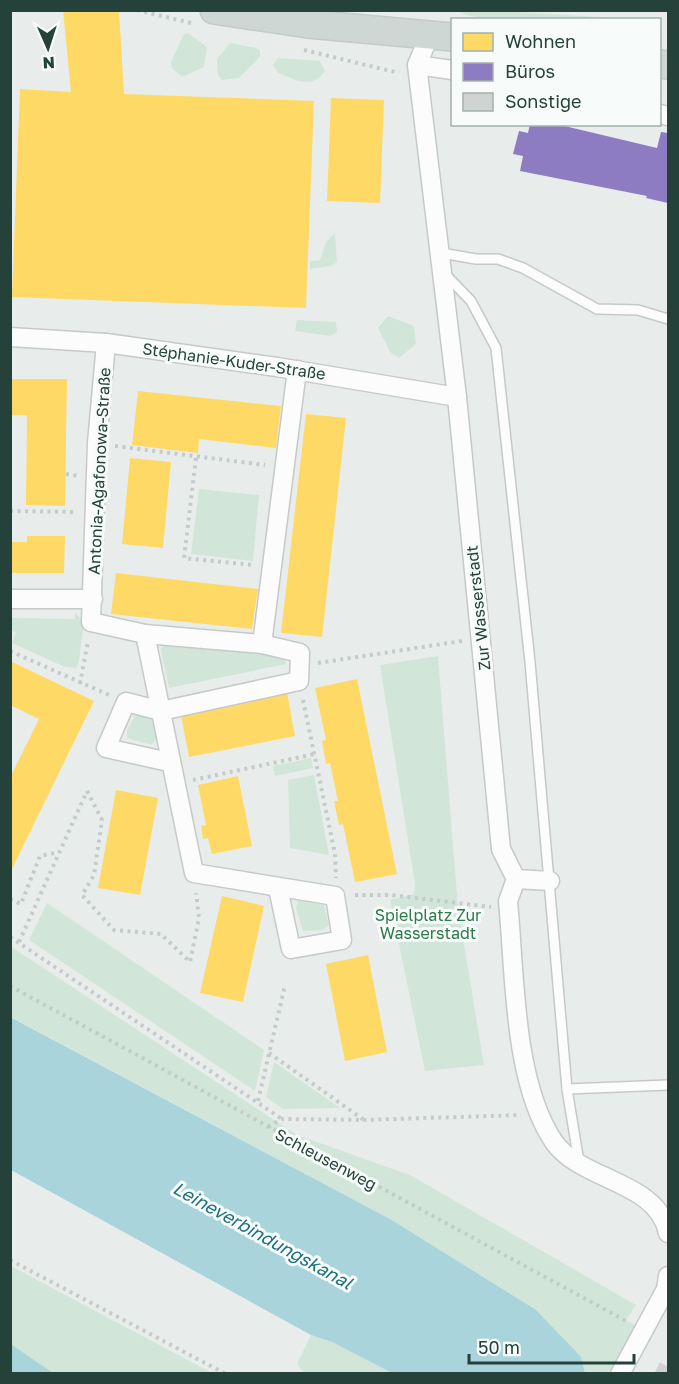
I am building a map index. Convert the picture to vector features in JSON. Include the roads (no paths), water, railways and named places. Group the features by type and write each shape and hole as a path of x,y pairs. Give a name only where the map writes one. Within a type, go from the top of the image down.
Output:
{"main road":[{"path":"214,10 308,24 441,35"}],"street":[{"path":"417,65 441,35"},
{"path":"417,65 451,70"},
{"name":"Zur Wasserstadt","path":"417,65 457,397 501,849 516,879"},
{"name":"Stéphanie-Kuder-Straße","path":"10,338 106,343 297,370 457,397"},
{"name":"Antonia-Agafonowa-Straße","path":"106,343 98,443 91,622 145,634"},
{"path":"262,644 297,370"},
{"path":"10,599 93,599"},
{"path":"169,762 106,748 126,702 161,711 300,673 300,653 262,644 145,634 161,711 169,762 194,873 335,896 342,940 291,949 278,888"},
{"path":"550,881 516,879 508,901 523,1054 537,1114 556,1145 579,1162 644,1197 666,1219 669,1233"},
{"path":"622,1370 666,1289 669,1276"}],"lane":[{"path":"441,253 476,259 498,259 523,268 597,309 638,310 669,319"},
{"path":"443,273 471,301 496,348 530,662 567,1089 579,1162"},
{"path":"567,1089 669,1085"}],"water":[{"name":"Leineverbindungskanal","path":"10,1017 390,1219 536,1310 581,1357 585,1373 392,1373 332,1342 311,1335 11,1170"},
{"path":"11,1344 53,1373 11,1373"}],"park label":[{"name":"Spielplatz Zur Wasserstadt","path":"428,924"}]}
